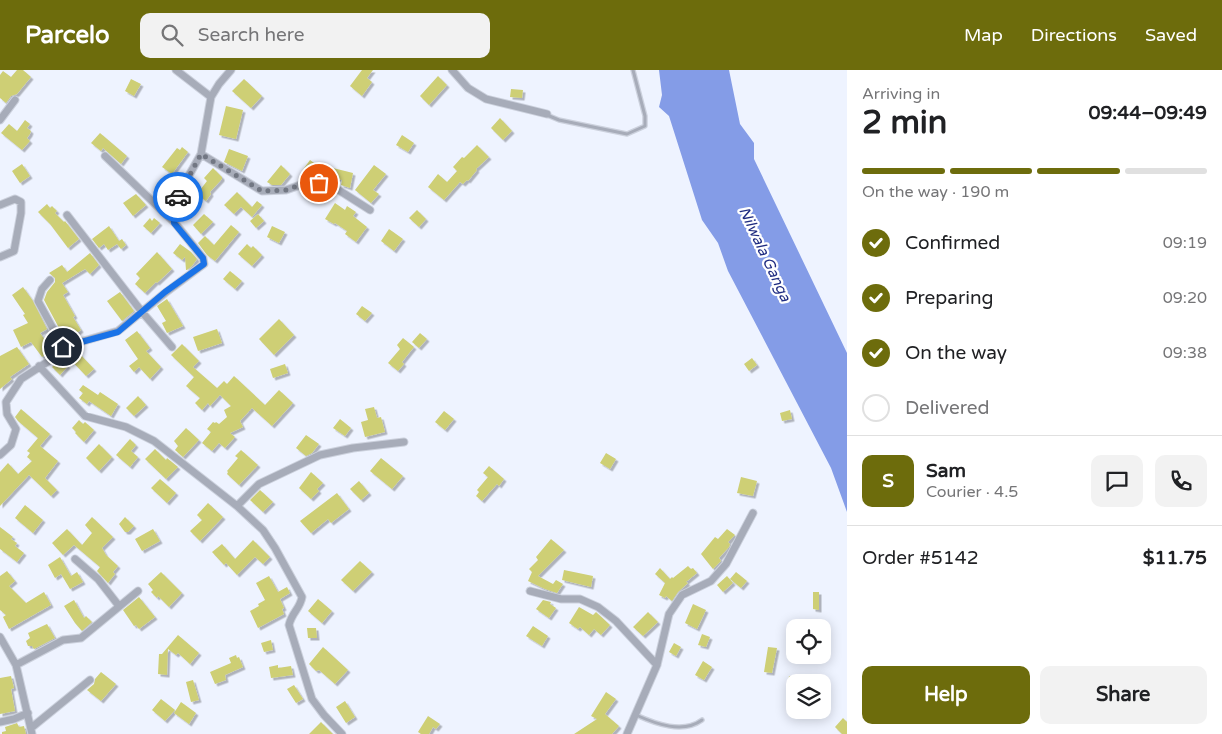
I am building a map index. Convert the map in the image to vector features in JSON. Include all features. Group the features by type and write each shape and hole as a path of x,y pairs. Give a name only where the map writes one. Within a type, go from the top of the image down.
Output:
{"street":[{"path":"176,70 211,97"},
{"path":"174,223 173,214 179,193 201,154 211,97 231,70"},
{"path":"452,70 468,88 486,99 547,114"},
{"path":"0,120 15,100"},
{"path":"201,154 262,191 286,190 306,183 319,183 337,189 370,210"},
{"path":"0,455 11,445 16,429 7,414 6,402 21,379 52,359 63,347 118,332 165,292 204,264 203,258 174,223 105,156"},
{"path":"0,205 15,199 21,202 21,213 14,251 0,257"},
{"path":"67,215 142,312 172,346"},
{"path":"50,280 42,289 38,301 63,347"},
{"path":"39,366 85,416 126,427 154,441 237,506 263,530 302,597 300,605 291,614 289,625 312,699 342,734"},
{"path":"0,396 6,402"},
{"path":"237,506 259,484 320,455 352,448 404,442"},
{"path":"627,734 657,666 669,614 682,595 711,581 726,564 753,513"},
{"path":"75,559 98,579 119,606"},
{"path":"16,665 63,640 81,638 138,591"},
{"path":"530,591 561,599 580,599 598,607 616,621 657,666"},
{"path":"0,637 16,665 32,731 90,680"},
{"path":"0,722 14,720 28,714"}],"lane":[{"path":"547,114 559,120 627,134 645,126 645,116 633,70"},
{"path":"636,715 654,723 678,728 694,726 702,720"}],"water":[{"name":"Nilwala Ganga","path":"659,70 729,70 740,124 754,143 754,159 847,353 847,512 831,468 728,271 718,243 702,220 669,116 659,107 662,95"}],"building":[{"path":"17,70 23,70 31,77 17,94 11,96 6,103 0,98 0,75 3,71 11,77"},
{"path":"362,70 373,70 367,78 372,82 362,96 350,86"},
{"path":"438,76 447,85 429,105 420,96"},
{"path":"131,79 141,84 134,96 125,91"},
{"path":"244,79 262,96 251,108 232,91"},
{"path":"511,89 523,90 522,98 510,97"},
{"path":"226,106 243,110 236,139 219,135"},
{"path":"500,118 512,131 503,140 491,128"},
{"path":"25,120 30,124 27,128 31,131 27,138 30,141 22,150 1,133 9,124 17,131"},
{"path":"100,133 127,156 121,164 103,148 101,151 91,143"},
{"path":"402,135 414,143 408,152 396,145"},
{"path":"477,145 489,157 476,169 468,181 463,184 460,182 444,200 428,187 438,174 447,182 457,171 453,167"},
{"path":"182,147 188,152 172,174 162,167 177,148 180,150"},
{"path":"229,149 248,156 242,171 224,162"},
{"path":"310,160 324,170 325,166 353,173 350,188 341,185 342,180 314,174 310,178 302,171"},
{"path":"22,164 30,176 20,183 12,171"},
{"path":"281,165 290,174 281,185 272,185 267,182"},
{"path":"374,165 386,174 373,190 379,194 371,203 355,190"},
{"path":"213,168 222,179 210,192 211,194 206,201 197,194 207,181 204,178"},
{"path":"237,192 252,207 257,201 262,205 252,217 241,207 234,214 224,205"},
{"path":"136,194 146,205 133,216 123,203"},
{"path":"335,203 345,210 347,206 356,212 353,216 367,227 356,242 345,234 347,231 325,219"},
{"path":"47,204 50,208 52,206 57,211 55,213 65,221 79,239 68,248 50,224 38,212"},
{"path":"417,210 426,219 419,227 409,218"},
{"path":"204,214 213,222 201,234 193,225"},
{"path":"258,214 264,221 256,228 250,221"},
{"path":"150,218 152,221 154,218 160,223 151,233 143,226"},
{"path":"231,225 239,232 215,261 207,255 198,243 205,236 214,245"},
{"path":"109,226 119,241 122,239 126,245 121,249 117,244 108,250 104,244 99,248 92,239"},
{"path":"272,226 285,232 279,243 267,237"},
{"path":"389,229 403,239 394,251 381,241"},
{"path":"180,244 197,259 187,270 185,257 182,260 173,253"},
{"path":"247,244 251,248 253,246 262,255 252,266 238,254"},
{"path":"157,252 172,269 145,293 135,284 140,278 136,274"},
{"path":"90,253 99,265 90,274 85,269 62,283 68,292 63,295 81,330 66,341 44,300 47,292 55,282 55,278 49,273 62,265 67,272"},
{"path":"230,271 242,281 235,289 223,279"},
{"path":"23,287 33,301 47,329 40,333 52,350 42,357 31,342 21,347 13,330 28,323 23,315 25,314 12,295"},
{"path":"120,292 134,311 122,321 107,301"},
{"path":"167,299 183,326 167,333 162,323 166,321 157,306"},
{"path":"362,306 372,313 365,321 356,314"},
{"path":"279,319 294,335 274,355 259,339"},
{"path":"217,329 222,343 198,351 193,337"},
{"path":"137,331 150,348 146,351 161,367 150,379 139,367 134,372 129,366 138,359 125,340"},
{"path":"420,333 427,339 419,348 412,342"},
{"path":"403,338 414,347 402,362 404,364 398,371 388,363 400,349 397,345"},
{"path":"182,344 199,361 193,367 217,388 224,381 227,384 234,376 265,405 279,390 293,403 272,426 252,408 240,421 243,427 230,433 235,437 225,448 219,443 212,451 202,443 211,432 207,429 213,422 219,424 227,417 224,410 231,406 220,395 210,406 208,403 202,410 195,403 200,398 186,386 194,377 171,355"},
{"path":"17,347 29,364 10,377 12,379 0,389 0,356"},
{"path":"77,351 94,369 86,376 70,359"},
{"path":"752,358 757,365 749,371 744,364"},
{"path":"61,359 68,366 60,375 52,367"},
{"path":"285,364 288,373 273,378 270,369"},
{"path":"83,385 98,395 100,392 118,404 111,416 89,401 87,404 79,398 83,393 79,390"},
{"path":"138,396 146,405 134,416 126,408"},
{"path":"374,407 377,418 381,417 385,432 365,437 361,422 368,420 365,409"},
{"path":"21,409 50,434 40,446 58,461 45,478 57,490 51,496 29,475 0,506 0,472 8,463 18,474 32,461 27,457 30,453 27,451 38,438 15,417"},
{"path":"790,410 792,419 782,421 780,413"},
{"path":"444,411 454,419 445,430 435,422"},
{"path":"340,419 351,428 345,436 333,428"},
{"path":"79,420 83,424 85,422 94,430 84,442 72,428"},
{"path":"186,428 199,440 183,457 175,450 178,446 174,441"},
{"path":"306,435 319,444 312,453 306,456 296,448"},
{"path":"130,439 136,445 131,451 138,457 130,467 116,455"},
{"path":"99,444 112,457 99,471 86,458"},
{"path":"155,449 166,460 167,458 178,467 166,479 145,459"},
{"path":"241,450 258,465 239,485 227,474 227,471 238,458 235,456"},
{"path":"606,453 616,459 610,469 600,463"},
{"path":"381,458 403,476 392,489 370,471"},
{"path":"489,466 504,479 482,501 476,496 479,492 477,490 488,477 483,473"},
{"path":"311,472 323,483 317,489 319,491 311,499 299,488"},
{"path":"741,477 757,481 753,496 737,493"},
{"path":"160,479 176,493 167,503 151,488"},
{"path":"359,481 369,493 361,500 350,489"},
{"path":"260,490 273,502 263,512 250,500"},
{"path":"337,493 349,509 331,523 328,519 311,533 300,521"},
{"path":"208,503 223,517 200,541 190,531 202,520 197,515"},
{"path":"25,505 43,520 33,533 15,518"},
{"path":"92,517 113,537 102,548 106,555 118,566 108,583 97,571 100,567 74,545 63,555 52,543 67,529 82,545 92,533 85,525"},
{"path":"125,517 134,526 128,532 125,532 119,524"},
{"path":"0,527 13,537 11,539 17,543 15,546 24,553 17,562 0,549"},
{"path":"153,529 160,541 142,551 135,539"},
{"path":"727,529 735,535 728,542 730,544 729,547 719,558 721,561 713,569 701,554 715,537 718,539"},
{"path":"551,539 564,550 538,576 553,584 556,580 563,584 557,593 528,581 532,572 529,569 538,560 536,557"},
{"path":"253,540 270,557 263,564 255,557 237,575 212,552 222,544 235,559"},
{"path":"60,557 71,576 77,572 83,582 70,589 61,574 55,578 48,565"},
{"path":"360,561 372,572 353,591 341,580"},
{"path":"688,566 697,573 686,582 688,583 672,601 666,596 665,598 659,595 665,583 655,574 660,568 670,579"},
{"path":"564,570 593,576 591,587 562,580"},
{"path":"7,571 15,581 9,586 26,603 44,592 51,605 9,629 3,617 6,615 0,610 0,576"},
{"path":"161,572 182,593 169,607 151,592 153,590 148,584"},
{"path":"736,572 747,581 741,588 730,579"},
{"path":"269,576 278,592 287,587 290,593 280,599 284,608 282,609 284,614 258,628 250,611 265,600 256,583"},
{"path":"727,576 733,583 723,592 717,585"},
{"path":"813,592 819,592 819,610 813,609"},
{"path":"139,597 155,617 139,629 136,625 134,626 123,610"},
{"path":"318,599 332,611 322,623 308,611"},
{"path":"74,600 84,618 86,616 92,622 82,631 64,606"},
{"path":"543,600 551,602 550,604 556,608 549,618 536,609"},
{"path":"693,604 706,610 697,629 685,623"},
{"path":"579,607 593,615 596,612 610,625 601,635 594,629 589,635 580,627 578,629 569,623"},
{"path":"648,612 658,622 643,636 633,627"},
{"path":"47,624 55,638 34,649 32,646 28,646 26,641 30,638 28,633"},
{"path":"533,626 548,636 542,646 526,636"},
{"path":"307,628 316,628 317,638 308,638"},
{"path":"702,634 710,637 706,647 698,645"},
{"path":"178,635 199,653 190,664 178,653 176,655 168,649 167,675 158,674 159,654 162,654"},
{"path":"271,640 273,650 264,652 261,643"},
{"path":"674,643 681,647 676,656 669,652"},
{"path":"323,647 348,670 335,684 309,664"},
{"path":"768,647 777,648 772,673 764,672"},
{"path":"236,655 237,658 239,657 243,667 225,675 226,680 215,684 210,672 231,663 229,658"},
{"path":"703,661 712,667 704,680 695,675"},
{"path":"278,665 278,668 291,666 293,675 271,678 269,667"},
{"path":"101,672 116,684 101,701 87,690 94,684 95,679"},
{"path":"11,676 14,688 11,689 15,711 0,714 0,678"},
{"path":"193,680 199,700 191,702 186,682"},
{"path":"294,685 303,699 296,703 287,689"},
{"path":"606,692 616,699 605,714 619,726 612,734 574,734 597,719 591,716"},
{"path":"161,699 175,710 165,721 152,710"},
{"path":"345,701 355,717 346,723 336,707"},
{"path":"181,702 196,713 189,724 174,713"},
{"path":"428,716 440,724 436,729 433,727 429,734 421,734 418,732"},
{"path":"843,718 847,722 847,734 842,734 835,727"},
{"path":"321,722 333,734 309,734"},
{"path":"17,723 19,727 24,726 26,734 2,734 2,732 6,731 5,727"}],"way so far":[{"path":"178,197 201,154 262,191 286,190 306,183 319,183"}],"route":[{"path":"63,347 118,332 165,292 204,264 203,258 174,223 173,214 178,197"}]}
